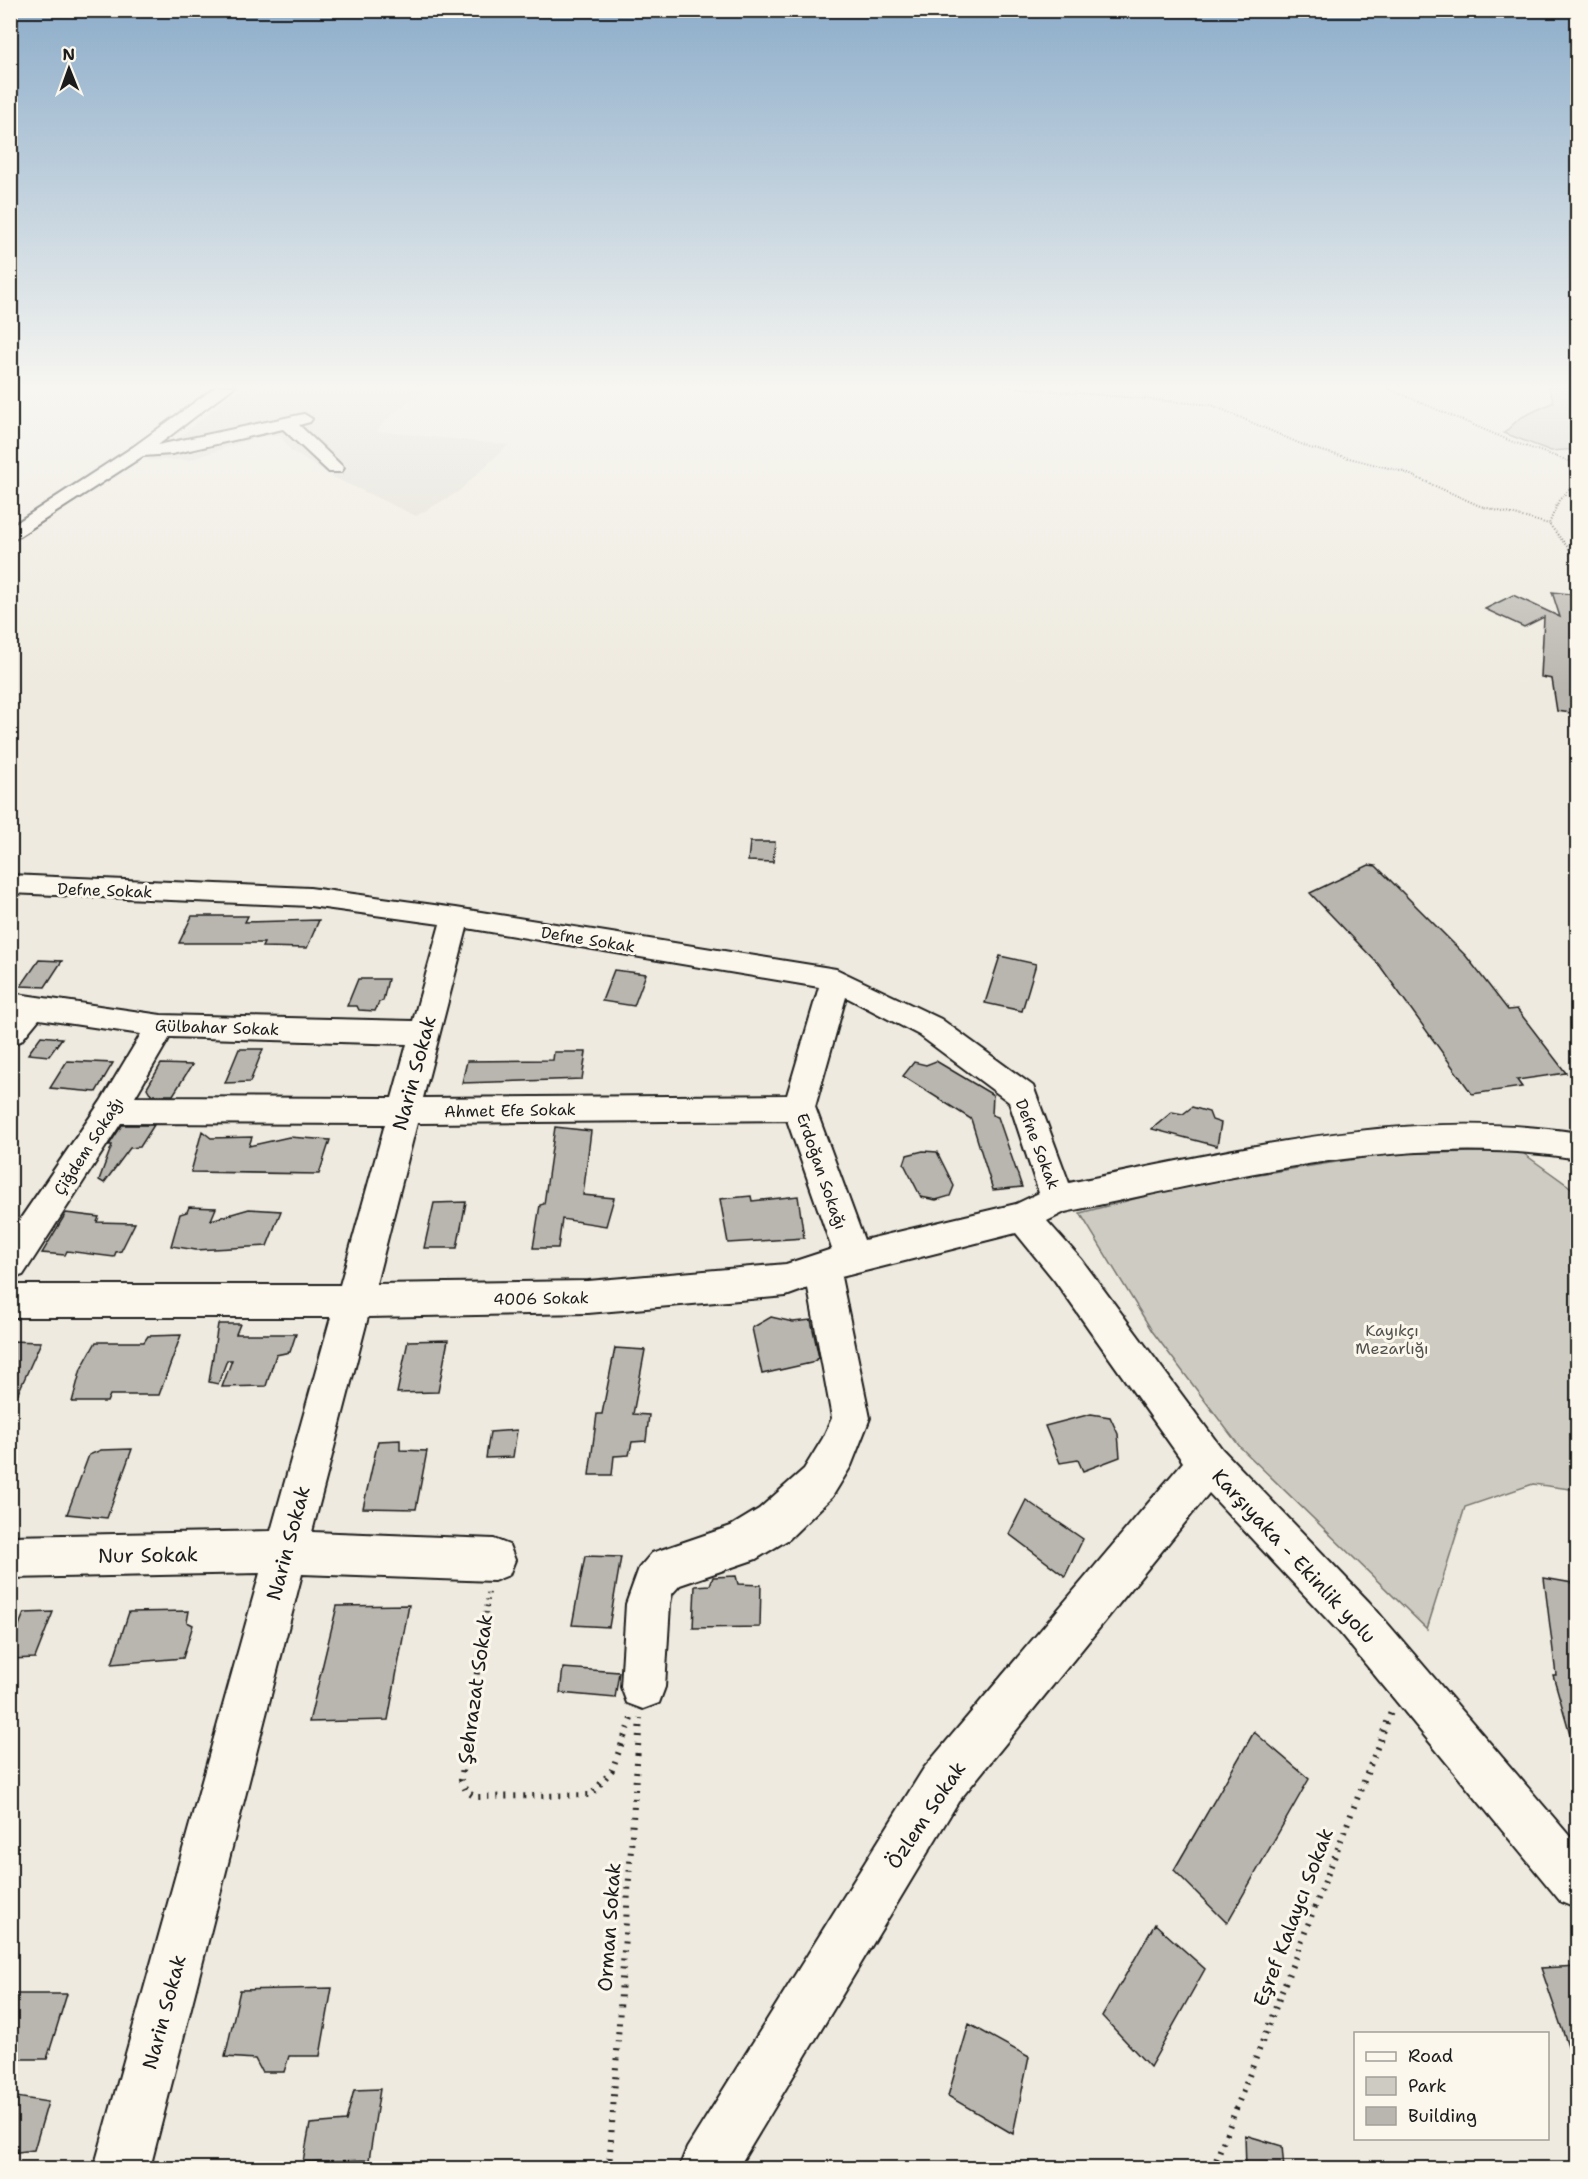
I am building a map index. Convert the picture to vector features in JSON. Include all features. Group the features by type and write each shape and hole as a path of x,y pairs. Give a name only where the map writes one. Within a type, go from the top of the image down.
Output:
{"street":[{"path":"10,536 83,488"},
{"name":"Defne Sokak","path":"13,887 310,897 456,917 836,979 930,1027 1022,1095 1041,1208"},
{"name":"Narin Sokak","path":"122,2169 456,917"},
{"name":"Erdoğan Sokağı","path":"836,979 799,1107 837,1264"},
{"path":"10,1033 21,1006"},
{"name":"Gülbahar Sokak","path":"21,1006 162,1026 425,1033"},
{"name":"Çiğdem Sokağı","path":"10,1264 112,1110 162,1026"},
{"name":"Ahmet Efe Sokak","path":"112,1110 404,1111 799,1107"},
{"name":"4006 Sokak","path":"10,1301 353,1302 588,1297 786,1280 1041,1208 1221,1166 1404,1138 1547,1141 1578,1146"},
{"name":"Karşıyaka - Ekinlik yolu","path":"1041,1208 1068,1270 1208,1463 1355,1618 1578,1885"},
{"path":"643,1687 648,1604 654,1583 668,1568 741,1544 774,1524 818,1483 837,1452 851,1418 837,1264"},
{"name":"Özlem Sokak","path":"707,2169 941,1785 1208,1463"},
{"path":"285,1552 494,1560"},
{"name":"Nur Sokak","path":"10,1557 285,1552"}],"path":[{"path":"1440,488 1490,510 1549,524 1578,560"},
{"path":"1549,524 1554,507 1563,492 1569,488"},
{"name":"Şehrazat Sokak","path":"494,1560 462,1780 466,1791 475,1797 591,1795 601,1789 609,1779 643,1687"},
{"name":"Eşref Kalaycı Sokak","path":"1213,2169 1404,1678"},
{"name":"Orman Sokak","path":"609,2169 643,1687"}],"shaded area":[{"path":"356,488 463,488 416,516"}],"green space":[{"name":"Kayıkçı Mezarlığı","path":"1520,1151 1577,1192 1577,1490 1533,1484 1465,1507 1427,1629 1240,1447 1152,1331 1080,1213 1184,1186 1388,1154"}],"building":[{"path":"1552,592 1578,595 1578,714 1557,711 1552,679 1541,677 1544,617 1524,627 1485,609 1513,595 1560,617"},
{"path":"750,842 775,842 773,862 748,861"},
{"path":"1369,865 1376,866 1466,956 1508,1010 1517,1009 1566,1073 1517,1080 1522,1087 1472,1094 1380,966 1310,893"},
{"path":"192,916 248,916 245,922 319,920 307,948 262,947 264,943 179,943"},
{"path":"1000,956 1036,964 1022,1011 985,1003"},
{"path":"39,960 62,961 45,987 21,986"},
{"path":"614,970 646,974 634,1006 602,1001"},
{"path":"358,979 388,979 383,1001 379,1002 375,1011 359,1010 357,1006 347,1006"},
{"path":"41,1036 62,1038 49,1056 28,1054"},
{"path":"239,1049 263,1049 250,1082 225,1083"},
{"path":"554,1052 586,1052 582,1079 462,1083 467,1061 553,1060"},
{"path":"67,1061 113,1063 96,1092 50,1088"},
{"path":"936,1061 993,1095 992,1115 998,1117 1022,1187 993,1190 971,1119 903,1076 914,1062 926,1065"},
{"path":"161,1064 192,1065 173,1095 151,1095 147,1088"},
{"path":"1192,1107 1209,1112 1212,1120 1221,1123 1217,1146 1152,1129 1172,1112 1183,1114"},
{"path":"122,1125 154,1125 140,1147 130,1148 104,1183 99,1180 112,1145 109,1145"},
{"path":"555,1127 591,1131 583,1195 614,1198 606,1226 562,1219 558,1248 533,1248 540,1205 544,1204"},
{"path":"202,1131 211,1138 252,1137 249,1146 289,1137 330,1140 319,1174 191,1172"},
{"path":"923,1151 937,1152 954,1186 950,1196 936,1200 921,1197 904,1164 907,1155"},
{"path":"751,1196 752,1201 798,1196 804,1238 728,1243 720,1199"},
{"path":"466,1202 457,1248 424,1248 434,1203"},
{"path":"189,1207 216,1208 211,1220 249,1209 281,1211 267,1246 196,1250 171,1246 180,1214 187,1212"},
{"path":"66,1213 99,1217 97,1222 135,1223 121,1251 116,1252 114,1257 67,1251 65,1255 42,1253"},
{"path":"771,1317 793,1322 811,1320 819,1358 811,1363 762,1374 752,1328"},
{"path":"218,1324 240,1324 236,1334 296,1334 290,1352 276,1355 266,1386 222,1387 232,1360 227,1360 218,1384 209,1382"},
{"path":"181,1335 159,1395 110,1395 107,1402 72,1402 81,1369 96,1342 144,1342 148,1336"},
{"path":"448,1340 438,1392 397,1393 408,1341"},
{"path":"10,1341 41,1342 10,1411"},
{"path":"615,1348 645,1350 633,1414 649,1415 646,1441 632,1442 629,1455 614,1456 612,1475 589,1475 597,1414 602,1414"},
{"path":"1091,1414 1110,1417 1118,1434 1120,1457 1083,1471 1078,1460 1060,1463 1045,1426"},
{"path":"517,1430 513,1457 486,1458 490,1432"},
{"path":"400,1440 400,1450 427,1451 416,1509 363,1508 378,1441"},
{"path":"132,1449 107,1518 67,1514 89,1455 101,1450"},
{"path":"1026,1500 1083,1539 1065,1576 1009,1534"},
{"path":"585,1556 621,1557 609,1627 572,1625"},
{"path":"736,1576 738,1584 761,1585 760,1627 693,1628 695,1586 710,1585 713,1577"},
{"path":"1544,1578 1578,1584 1578,1740 1572,1741 1553,1675 1556,1675"},
{"path":"409,1605 388,1720 309,1722 337,1606"},
{"path":"189,1611 187,1622 193,1625 183,1658 112,1664 129,1612"},
{"path":"53,1612 35,1658 10,1659 10,1648 24,1613"},
{"path":"563,1668 619,1672 615,1698 560,1693"},
{"path":"1254,1732 1309,1779 1227,1923 1174,1870"},
{"path":"1155,1924 1205,1969 1150,2067 1102,2016"},
{"path":"1578,1966 1578,2064 1574,2064 1541,1968"},
{"path":"332,1988 320,2056 289,2056 284,2072 262,2072 255,2059 225,2057 240,1990"},
{"path":"10,1994 67,1994 47,2059 10,2059"},
{"path":"969,2024 1029,2057 1013,2134 948,2096"},
{"path":"380,2089 369,2160 303,2162 310,2124 346,2121 354,2090"},
{"path":"10,2096 48,2102 34,2150 10,2153"},
{"path":"1245,2135 1282,2146 1284,2169 1246,2169"}]}
